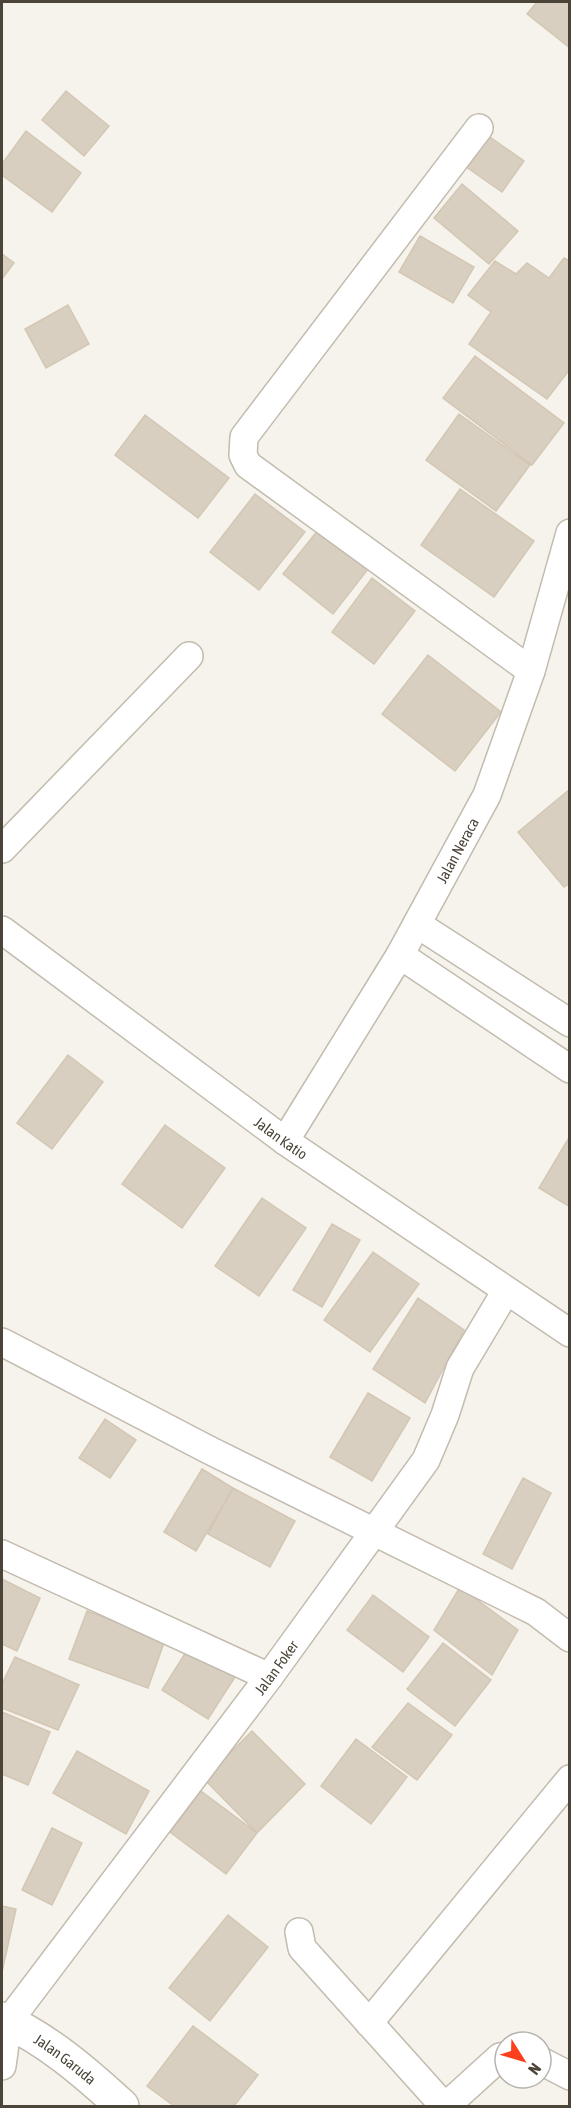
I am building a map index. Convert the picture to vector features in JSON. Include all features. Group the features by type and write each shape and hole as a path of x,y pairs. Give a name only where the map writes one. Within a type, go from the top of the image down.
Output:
{"street":[{"path":"479,128 244,437 243,455 248,465 531,671"},
{"name":"Jalan Neraca","path":"285,1141 400,955 487,795 531,671 570,533"},
{"path":"2,849 189,656"},
{"path":"417,924 570,1023"},
{"name":"Jalan Katio","path":"2,930 285,1141 570,1333"},
{"path":"400,955 570,1069"},
{"name":"Jalan Foker","path":"5,2020 269,1677 426,1460 445,1415 460,1368 506,1291"},
{"path":"2,1342 209,1450 536,1612 570,1638"},
{"path":"2,1554 269,1677"},
{"path":"369,2023 570,1779"},
{"path":"299,1932 302,1948 445,2106 493,2063"},
{"path":"2,2066 5,2020"},
{"name":"Jalan Garuda","path":"5,2020 44,2042 90,2077 122,2106"},
{"path":"553,2067 570,2076"}],"building":[{"path":"537,2 570,2 570,48 527,14"},
{"path":"66,91 109,126 84,156 42,120"},
{"path":"26,131 81,173 52,212 2,175 2,164"},
{"path":"487,135 524,161 502,192 465,166"},
{"path":"462,184 518,231 489,264 434,218"},
{"path":"420,236 474,267 453,303 399,272"},
{"path":"2,254 14,263 2,279"},
{"path":"564,258 570,261 570,369 547,399 469,344 491,312 468,295 495,261 516,274 527,263 549,278"},
{"path":"68,305 89,344 46,368 25,329"},
{"path":"475,356 564,423 532,465 443,398"},
{"path":"459,414 530,465 496,511 426,460"},
{"path":"145,415 229,478 198,518 115,455"},
{"path":"460,489 534,541 494,597 421,545"},
{"path":"255,494 305,532 259,590 210,552"},
{"path":"322,525 372,564 333,614 283,574"},
{"path":"372,578 415,611 374,664 332,632"},
{"path":"428,655 501,712 455,771 382,714"},
{"path":"570,789 570,883 564,887 518,832"},
{"path":"68,1055 103,1082 52,1149 17,1123"},
{"path":"165,1125 225,1168 182,1228 122,1184"},
{"path":"570,1136 570,1207 539,1188"},
{"path":"262,1198 306,1228 259,1296 215,1266"},
{"path":"332,1224 360,1240 322,1307 293,1290"},
{"path":"373,1252 419,1284 370,1352 324,1320"},
{"path":"418,1298 464,1330 425,1403 373,1369"},
{"path":"368,1393 410,1418 372,1481 330,1457"},
{"path":"105,1419 136,1440 110,1478 79,1458"},
{"path":"202,1469 233,1488 196,1551 164,1532"},
{"path":"523,1478 551,1493 512,1569 483,1554"},
{"path":"233,1488 295,1521 270,1567 208,1534"},
{"path":"2,1579 40,1598 17,1651 2,1644"},
{"path":"460,1587 518,1630 492,1675 434,1630"},
{"path":"373,1595 429,1637 403,1672 347,1630"},
{"path":"87,1611 165,1640 148,1688 69,1659"},
{"path":"443,1643 491,1680 455,1726 407,1689"},
{"path":"191,1644 237,1674 208,1719 162,1690"},
{"path":"15,1657 79,1685 58,1730 2,1708 2,1684"},
{"path":"408,1703 452,1735 417,1780 372,1747"},
{"path":"2,1712 50,1732 28,1785 2,1774"},
{"path":"252,1731 305,1784 257,1833 204,1779"},
{"path":"356,1739 407,1777 371,1824 321,1786"},
{"path":"77,1751 149,1791 126,1834 53,1793"},
{"path":"201,1791 257,1833 226,1874 170,1832"},
{"path":"52,1828 82,1843 52,1905 22,1890"},
{"path":"2,1906 16,1909 2,1972"},
{"path":"228,1915 268,1947 210,2021 169,1988"},
{"path":"193,2026 258,2075 234,2106 174,2106 147,2086"}]}
